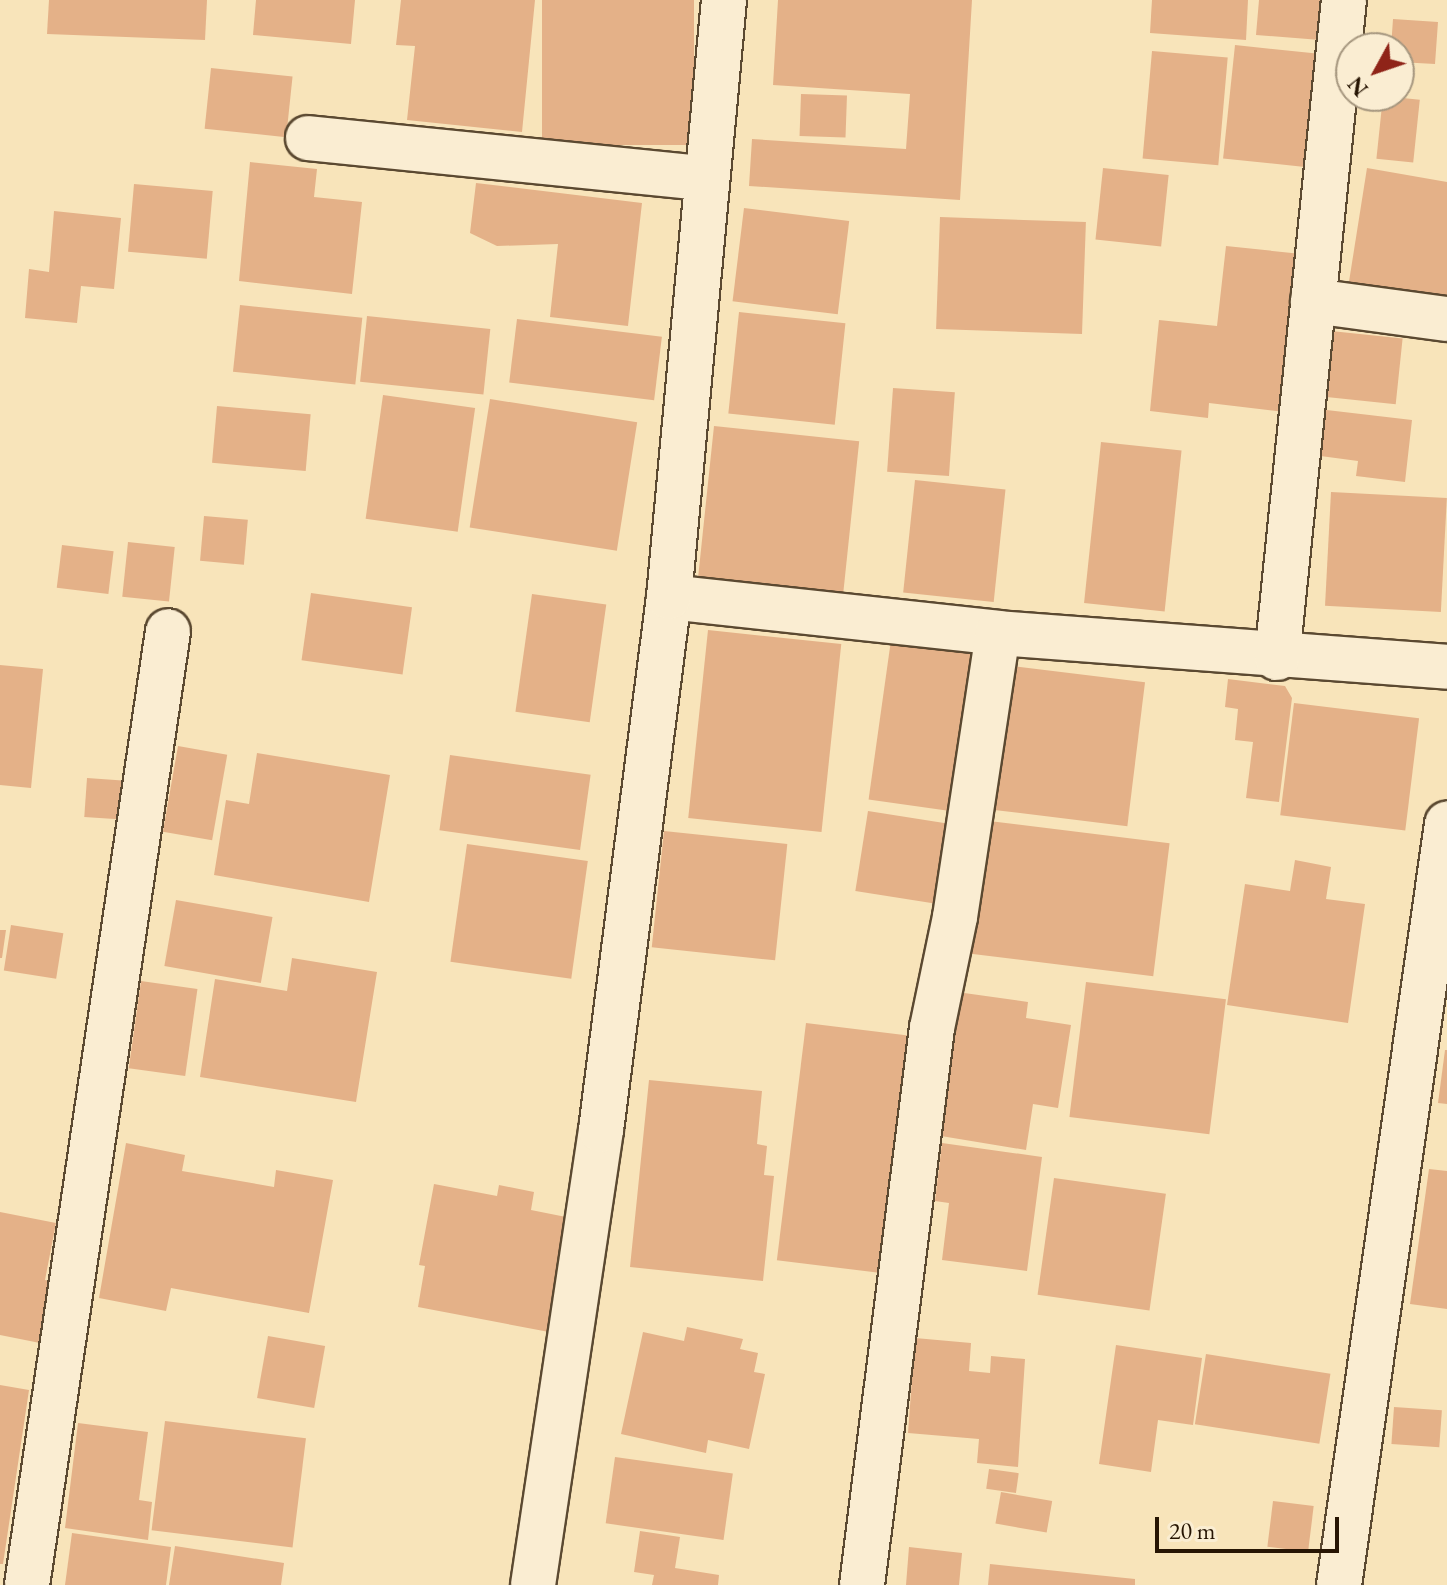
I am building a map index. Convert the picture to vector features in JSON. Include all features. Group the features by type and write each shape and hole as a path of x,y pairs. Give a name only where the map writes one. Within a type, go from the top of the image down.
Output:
{"street":[{"path":"533,1585 601,1130 669,597 703,178 724,0"},
{"path":"1277,658 1344,0"},
{"path":"308,138 703,178"},
{"path":"1313,301 1447,319"},
{"path":"669,597 998,633 1277,658 1447,667"},
{"path":"27,1585 168,631"},
{"path":"862,1585 932,1028 955,917 998,633"},
{"path":"1339,1585 1447,824"}],"building":[{"path":"49,0 207,0 205,40 47,34"},
{"path":"256,0 355,0 351,44 253,35"},
{"path":"401,0 535,0 522,132 407,120 415,46 396,45"},
{"path":"542,0 694,0 694,145 542,145"},
{"path":"778,0 972,0 960,200 749,186 752,139 906,149 910,94 773,85"},
{"path":"1152,0 1248,0 1246,40 1150,33"},
{"path":"1259,0 1336,0 1333,41 1256,35"},
{"path":"1393,19 1438,22 1435,64 1415,63 1415,32 1392,32"},
{"path":"1235,45 1328,55 1317,168 1223,158"},
{"path":"1152,51 1228,58 1218,165 1143,159"},
{"path":"211,68 293,77 286,137 205,129"},
{"path":"801,94 847,96 846,138 800,136"},
{"path":"1415,99 1420,100 1413,163 1376,159 1381,112 1415,112"},
{"path":"250,162 317,169 314,197 362,202 352,294 239,281"},
{"path":"1103,168 1169,175 1161,247 1095,240"},
{"path":"1367,168 1447,182 1447,304 1348,288"},
{"path":"476,183 642,203 628,326 550,317 558,244 497,246 470,233"},
{"path":"134,184 213,191 207,259 128,252"},
{"path":"744,208 849,221 838,314 733,301"},
{"path":"54,211 121,218 114,289 81,286 77,323 25,318 29,269 49,272"},
{"path":"940,217 1086,222 1082,334 936,329"},
{"path":"1226,246 1311,255 1294,413 1209,403 1208,418 1150,411 1159,320 1217,326"},
{"path":"240,305 362,318 355,384 233,372"},
{"path":"739,312 845,323 835,425 728,413"},
{"path":"367,316 490,329 483,395 360,382"},
{"path":"517,319 662,337 654,400 509,383"},
{"path":"1331,331 1403,339 1396,404 1324,397"},
{"path":"893,388 955,392 949,476 887,472"},
{"path":"383,395 475,408 458,532 366,519"},
{"path":"490,399 637,422 617,551 470,527"},
{"path":"217,406 311,414 306,471 212,463"},
{"path":"1318,409 1412,420 1405,482 1356,476 1358,461 1313,455"},
{"path":"714,426 859,441 843,593 698,578"},
{"path":"1101,442 1182,450 1165,612 1084,603"},
{"path":"915,480 1006,490 994,602 903,592"},
{"path":"1331,492 1447,498 1441,612 1325,606"},
{"path":"204,516 248,520 244,565 200,561"},
{"path":"128,542 175,547 169,602 122,597"},
{"path":"62,545 114,551 108,594 57,588"},
{"path":"311,593 412,607 403,675 302,660"},
{"path":"532,594 606,604 590,722 515,712"},
{"path":"708,630 841,644 822,832 688,818"},
{"path":"891,640 983,653 961,812 869,799"},
{"path":"0,665 43,669 31,788 0,785"},
{"path":"1012,666 1145,682 1127,826 994,810"},
{"path":"1228,679 1285,686 1292,698 1279,802 1246,798 1253,742 1235,740 1238,709 1225,707"},
{"path":"1294,703 1419,718 1405,831 1280,815"},
{"path":"178,746 227,755 212,840 163,832"},
{"path":"257,753 390,775 369,902 214,875 226,800 249,804"},
{"path":"450,755 591,775 580,850 439,830"},
{"path":"87,778 140,782 137,821 84,817"},
{"path":"868,811 960,826 947,906 855,891"},
{"path":"981,820 1170,843 1153,976 965,953"},
{"path":"664,831 787,844 775,960 652,947"},
{"path":"467,844 588,861 571,979 450,962"},
{"path":"1295,860 1331,867 1326,899 1365,904 1348,1023 1227,1005 1245,884 1290,891"},
{"path":"176,900 273,917 261,983 164,966"},
{"path":"11,925 63,933 56,979 4,970"},
{"path":"0,930 6,930 2,958 0,958"},
{"path":"292,958 377,972 356,1102 200,1077 215,979 287,991"},
{"path":"141,981 197,989 185,1076 129,1068"},
{"path":"1086,982 1226,999 1209,1134 1069,1117"},
{"path":"957,992 1028,1002 1026,1018 1071,1025 1058,1108 1033,1104 1026,1150 935,1135"},
{"path":"806,1023 916,1037 887,1274 777,1260"},
{"path":"1447,1050 1447,1104 1438,1103"},
{"path":"649,1080 762,1091 757,1144 767,1146 764,1175 774,1176 763,1281 630,1267"},
{"path":"126,1143 185,1155 182,1171 274,1187 276,1170 333,1180 309,1313 171,1288 166,1311 99,1298"},
{"path":"942,1143 1042,1157 1027,1271 942,1260 949,1203 935,1201"},
{"path":"1429,1169 1447,1171 1447,1309 1410,1304"},
{"path":"1054,1178 1166,1194 1149,1311 1038,1295"},
{"path":"434,1184 497,1196 499,1185 534,1192 531,1210 571,1218 549,1332 418,1307 425,1266 419,1265"},
{"path":"0,1212 56,1223 45,1280 61,1283 50,1345 0,1335"},
{"path":"687,1327 743,1339 740,1349 758,1353 754,1372 765,1374 749,1449 708,1440 706,1453 621,1434 643,1332 684,1341"},
{"path":"268,1336 325,1346 314,1408 257,1398"},
{"path":"915,1338 971,1343 969,1371 990,1373 991,1356 1025,1359 1018,1467 977,1463 979,1439 908,1433"},
{"path":"1116,1345 1202,1358 1193,1425 1158,1420 1151,1472 1099,1464"},
{"path":"1206,1354 1330,1374 1319,1444 1195,1424"},
{"path":"0,1385 29,1390 3,1564 0,1564"},
{"path":"1394,1407 1442,1410 1439,1447 1391,1444"},
{"path":"165,1421 306,1438 293,1547 152,1530"},
{"path":"78,1423 148,1432 139,1500 152,1502 148,1540 65,1528"},
{"path":"615,1457 733,1474 724,1540 606,1523"},
{"path":"989,1469 1019,1473 1016,1493 986,1489"},
{"path":"1001,1492 1052,1501 1047,1533 995,1524"},
{"path":"1273,1501 1314,1506 1308,1552 1267,1547"},
{"path":"640,1531 680,1537 675,1568 719,1575 718,1585 652,1585 654,1575 634,1572"},
{"path":"72,1533 171,1547 166,1585 65,1585"},
{"path":"175,1546 284,1563 281,1585 169,1585"},
{"path":"909,1547 962,1553 959,1585 906,1585"},
{"path":"990,1564 1135,1579 1135,1585 988,1585"}]}
